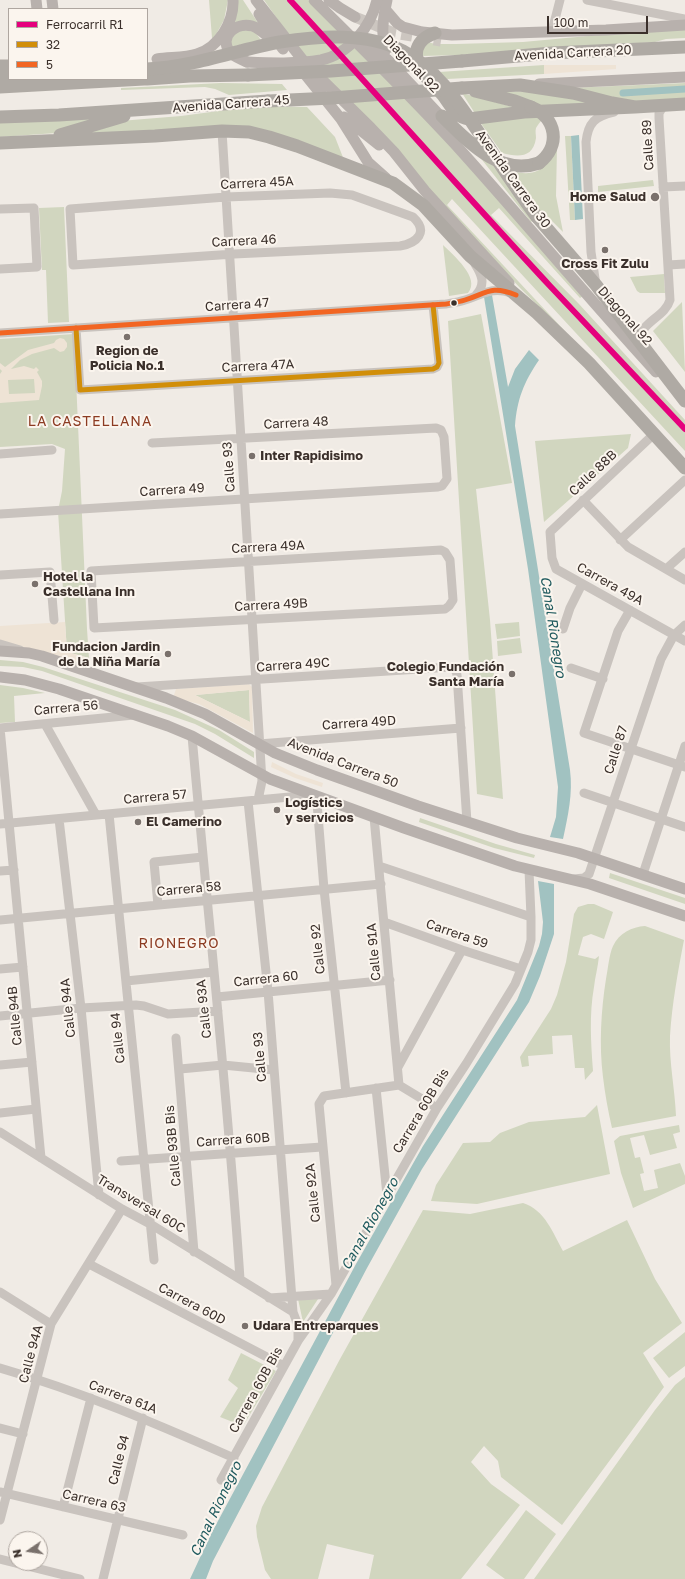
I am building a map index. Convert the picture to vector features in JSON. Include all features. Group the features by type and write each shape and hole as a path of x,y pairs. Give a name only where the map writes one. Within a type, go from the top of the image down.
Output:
{"highway":[{"name":"Avenida Carrera 30","path":"148,69 184,65 281,42 327,37 360,39 378,42 392,46 411,56 434,75 453,96 537,217 596,285 685,402"},
{"path":"438,37 424,38 418,47 417,57 419,67 446,99 453,110 463,118 469,120 524,112 685,104"},
{"name":"Avenida Carrera 20","path":"462,61 552,53 685,47"},
{"name":"Avenida Carrera 45","path":"150,60 190,76"},
{"name":"Avenida Carrera 45","path":"148,79 190,76 248,69 331,71 462,61"},
{"path":"0,87 126,80"},
{"path":"462,88 520,85 573,93 635,107"},
{"name":"Avenida Carrera 45","path":"0,117 59,115 332,98 462,88"},
{"path":"442,116 482,153 494,160 519,166 526,166 538,163 549,153 553,140 553,133 544,114 515,101 462,88"},
{"path":"43,140 122,116 153,109"},
{"name":"Avenida Carrera 45","path":"0,143 155,136 222,131 249,132 269,137 393,183"},
{"path":"393,183 423,205 470,256 537,313 589,363 685,468"}],"main road":[{"path":"150,60 196,55 207,50 218,40 224,31 231,14 232,0"},
{"path":"250,0 268,30 329,103 350,131 368,162 393,183"},
{"path":"256,0 297,54 355,110 394,152 414,178"},
{"name":"Avenida Carrera 45","path":"150,60 216,61 248,69 310,61 332,56 347,47 359,36 372,17 377,0"},
{"path":"321,2 340,8 355,17"},
{"name":"Diagonal 92","path":"321,2 369,41 442,116 498,192"},
{"name":"Diagonal 92","path":"321,2 498,192 606,317 685,402"},
{"path":"386,4 382,33 389,61"},
{"name":"Avenida Carrera 20","path":"386,4 397,23 403,27 438,37 685,25"},
{"path":"248,69 229,50 227,42 230,32 236,27 244,25 252,26 284,49"},
{"path":"438,37 479,41 552,36 606,30"},
{"path":"520,85 685,77"},
{"path":"329,103 343,117 373,139 414,178 537,313"},
{"path":"0,651 29,653"},
{"name":"Avenida Carrera 50","path":"29,653 134,687 205,714 275,753 317,770 466,822 527,841 594,858 685,889"},
{"path":"0,677 25,680 135,715 192,736 261,775 314,799 374,817 529,870 574,879 685,916"}],"street":[{"path":"552,31 560,0"},
{"path":"587,0 685,19"},
{"name":"Calle 89","path":"639,340 645,326 669,304 670,294 659,118 659,113 664,105"},
{"path":"596,285 591,252 586,150 587,134 592,123 598,118 608,113 635,107"},
{"name":"Calle 93","path":"222,131 262,787 258,800"},
{"path":"663,187 685,186"},
{"name":"Carrera 45A","path":"73,264 70,209 226,197 330,193 352,195 413,217 419,222 421,229 420,235 416,241"},
{"path":"0,209 34,208 37,267 0,269"},
{"name":"Carrera 46","path":"73,264 229,254 400,246 416,241"},
{"path":"470,256 480,271 483,281 475,296"},
{"path":"668,265 685,264"},
{"name":"Carrera 47","path":"0,332 433,305 464,301 491,290 500,290 516,295"},
{"name":"Carrera 47A","path":"76,328 80,390 433,369 437,367 439,363 433,305"},
{"name":"Carrera 48","path":"152,443 436,428 440,430 444,437 447,479 442,486"},
{"name":"Calle 88B","path":"550,532 654,434"},
{"path":"0,454 52,450"},
{"path":"620,540 685,480"},
{"name":"Carrera 49","path":"0,514 442,486"},
{"path":"583,500 628,547 685,580"},
{"name":"Carrera 49A","path":"550,532 552,558 556,569 685,641"},
{"name":"Carrera 49A","path":"94,628 91,571 248,561 441,550 445,552 450,560 453,600 449,606"},
{"path":"666,569 685,552"},
{"path":"0,575 50,572 54,620"},
{"path":"563,629 570,608 582,584"},
{"name":"Carrera 49B","path":"94,628 437,609 449,606"},
{"path":"630,610 618,631 584,733 682,766"},
{"name":"Calle 87","path":"574,879 586,876 594,858 661,659 674,635 685,625"},
{"name":"Avenida Carrera 50","path":"0,644 29,653"},
{"name":"Carrera 49C","path":"134,687 447,667 454,669 457,675 461,728"},
{"path":"571,668 602,679"},
{"name":"Carrera 56","path":"0,728 135,715"},
{"path":"45,724 96,815"},
{"name":"Calle 94B","path":"0,728 5,824 14,870 36,1109 42,1158"},
{"path":"461,728 466,822"},
{"name":"Carrera 49D","path":"259,744 461,728"},
{"name":"Calle 93A","path":"192,736 206,900 217,997 231,1152 240,1280"},
{"path":"643,874 660,819 682,766 685,746"},
{"path":"584,793 685,827"},
{"name":"Carrera 57","path":"5,824 258,800 314,799"},
{"name":"Calle 92","path":"314,799 346,1093"},
{"name":"Calle 93","path":"248,801 268,991 293,1295 293,1312"},
{"name":"Calle 94","path":"109,814 152,1225 154,1260"},
{"name":"Calle 91A","path":"374,817 399,1085"},
{"name":"Calle 94A","path":"59,818 71,913 99,1194"},
{"path":"158,905 154,862 203,857"},
{"path":"379,866 531,917"},
{"path":"0,871 14,870"},
{"name":"Carrera 60B Bis","path":"222,1480 298,1341 331,1294 436,1108 515,984 531,940 529,870"},
{"name":"Carrera 58","path":"0,920 381,884"},
{"name":"Carrera 59","path":"384,922 521,969"},
{"path":"398,1067 462,950"},
{"path":"0,970 23,967"},
{"path":"126,981 214,972"},
{"name":"Carrera 60","path":"217,997 390,980"},
{"path":"0,1016 27,1012 128,1006 144,1006 174,1015 218,1011"},
{"name":"Calle 93B Bis","path":"176,1038 180,1069 194,1252"},
{"path":"0,1065 32,1062"},
{"path":"180,1069 223,1065 274,1070"},
{"path":"346,1093 399,1085 436,1108"},
{"path":"376,1088 387,1195"},
{"name":"Calle 92A","path":"336,1285 319,1104 324,1096 346,1093"},
{"path":"0,1113 36,1109"},
{"name":"Transversal 60C","path":"0,1132 122,1209 152,1225 293,1312"},
{"name":"Carrera 60B","path":"121,1161 231,1152 322,1147"},
{"name":"Calle 94A","path":"0,1520 3,1492 23,1434 51,1324 122,1209"},
{"name":"Carrera 60D","path":"88,1264 284,1366"},
{"path":"0,1293 51,1324"},
{"path":"269,1298 293,1295 331,1294"},
{"path":"293,1312 298,1326 298,1341"},
{"name":"Carrera 61A","path":"0,1368 38,1379 91,1398 143,1418 234,1458"},
{"path":"63,1507 91,1398"},
{"name":"Calle 94","path":"103,1579 143,1418"},
{"path":"0,1428 23,1434"},
{"name":"Carrera 63","path":"3,1492 183,1535"},
{"path":"0,1559 80,1579"}],"green space":[{"path":"209,0 228,0 224,20 214,38 212,38"},
{"path":"235,0 243,0 260,26 229,27"},
{"path":"264,0 308,0 416,107 583,296 580,298 499,208 491,215 579,304 685,420 685,451 452,199 447,205 576,343 521,289 297,47"},
{"path":"685,27 685,38 666,39 655,42 462,55 421,56 425,42 437,44 456,44 523,42"},
{"path":"240,29 255,32 261,40 231,47 230,38"},
{"path":"544,65 544,74 447,79 439,72"},
{"path":"221,83 282,84 287,90 229,95 215,89 205,87 121,90 121,88"},
{"path":"685,83 685,100 628,102 569,88"},
{"path":"537,91 608,106 544,108 495,92"},
{"path":"462,93 524,110 476,115"},
{"path":"256,106 307,107 335,137 344,160 283,136 71,136 120,121 181,116"},
{"path":"533,114 542,120 536,128 534,145 532,150 528,153 519,156 502,153 480,122"},
{"path":"110,116 56,133 0,137 0,121"},
{"path":"565,136 571,136 575,220 570,220"},
{"path":"557,147 556,196 563,232 542,211 531,222 479,156 508,170 532,173 539,170 549,160"},
{"path":"653,180 654,186 598,192 598,186"},
{"path":"64,207 69,322 48,323 46,270 42,270 39,208"},
{"path":"443,245 459,261 468,274 471,281 471,287 468,293 449,296"},
{"path":"664,274 665,293 640,293 637,291 630,277"},
{"path":"682,302 685,372 653,331"},
{"path":"481,314 512,483 476,489 490,620 503,799 477,794 448,321"},
{"path":"74,334 89,658 67,652 58,511 62,491 65,449 52,444 0,447 0,339"},
{"path":"631,434 628,448 544,522 535,441"},
{"path":"519,622 520,636 497,639 495,624"},
{"path":"520,638 522,653 498,656 497,641"},
{"path":"0,660 23,662 43,667 175,710 219,730 254,752 254,758 215,734 195,724 42,671 23,667 0,666"},
{"path":"0,685 45,693 14,696 15,722 0,723"},
{"path":"249,690 250,722 195,695"},
{"path":"420,818 496,844 535,855 534,858 494,848 419,822"},
{"path":"610,873 685,898 685,904 609,878"},
{"path":"594,904 613,912 604,939 591,934 583,937 578,955 595,959 599,956 591,1008 593,1071 585,1080 584,1068 575,1068 572,1035 552,1036 553,1054 528,1056 529,1066 522,1067 520,1057 551,1009 557,995 566,962 574,914 578,907"},
{"path":"645,926 684,940 677,976 670,1036 670,1056 676,1116 612,1128 605,1090 601,1053 604,991 610,954 616,941 622,934 631,929"},
{"path":"597,1105 610,1174 477,1204 431,1201 436,1185 463,1143 490,1142 500,1133 529,1122 585,1117"},
{"path":"679,1125 680,1132 673,1134 677,1148 650,1155 644,1135 630,1138 635,1158 640,1157 644,1173 640,1174 644,1191 658,1188 654,1170 680,1163 685,1176 685,1184 633,1208 621,1173 614,1141 620,1136"},
{"path":"523,1203 531,1206 548,1223 563,1251 627,1220 655,1279 682,1323 643,1353 664,1387 562,1525 501,1477 498,1461 484,1446 471,1462 491,1484 520,1505 461,1579 369,1579 374,1555 327,1544 318,1579 271,1579 265,1570 257,1537 256,1526 262,1507 340,1359 423,1210 470,1214"},
{"path":"320,1296 303,1322 298,1299"},
{"path":"685,1332 685,1366 669,1378 653,1358"},
{"path":"241,1353 276,1371 243,1426 220,1417 238,1388 228,1380"},
{"path":"685,1377 685,1579 534,1579 655,1410 675,1385"},
{"path":"526,1510 556,1534 524,1579 505,1579 486,1565"}],"shaded area":[{"path":"544,65 616,65 616,69 544,74"},
{"path":"60,338 64,339 67,343 67,347 64,351 60,352 54,348 32,354 20,360 11,369 24,366 34,369 36,367 39,370 37,372 42,381 42,386 39,400 0,403 0,374 2,371 0,369 0,363 5,367 28,350 54,343","holes":["34,379 35,393 9,394 8,380"]},
{"path":"65,622 67,652 89,658 89,667 0,640 0,626"},
{"path":"249,684 252,687 253,733 199,704 175,698 174,695 176,689","holes":["249,690 250,722 195,695"]},
{"path":"272,762 296,774 323,783 322,787 295,778 271,767"}],"water":[{"path":"579,135 583,219 575,220 571,136"},
{"path":"492,295 508,387 515,369 529,350 539,360 525,383 522,391 517,407 515,426 570,770 570,796 563,839 550,837 556,817 558,787 528,569 484,297"},
{"path":"538,881 554,884 554,934 540,976 529,1002 422,1169 367,1268 213,1561 206,1579 190,1579 211,1534 356,1264 423,1146 517,1000 539,946 542,934 543,922"}],"waterway":[{"path":"623,93 685,89"}],"tunnel":[{"path":"355,17 394,33 441,41"}],"rail line":[{"name":"R1","path":"290,0 550,286 685,429"}],"transit line":[{"name":"5","path":"0,333 446,304 463,301 495,290 516,295"},
{"name":"32","path":"76,328 80,390 433,369 437,367 439,363 433,305"}],"place":[{"name":"Home Salud","path":"655,197"},
{"name":"Cross Fit Zulu","path":"605,250"},
{"name":"Region de Policia No.1","path":"127,337"},
{"name":"Inter Rapidisimo","path":"252,456"},
{"name":"Hotel la Castellana Inn","path":"35,584"},
{"name":"Fundacion Jardin de la Niña María","path":"168,654"},
{"name":"Colegio Fundación Santa María","path":"512,674"},
{"name":"Logístics y servicios","path":"277,810"},
{"name":"El Camerino","path":"138,822"},
{"name":"Udara Entreparques","path":"245,1326"}],"district":[{"name":"LA CASTELLANA","path":"90,422"},
{"name":"RIONEGRO","path":"179,944"}],"water label":[{"name":"Canal Rionegro","path":"553,627"},
{"name":"Canal Rionegro","path":"370,1224"},
{"name":"Canal Rionegro","path":"216,1509"}]}
